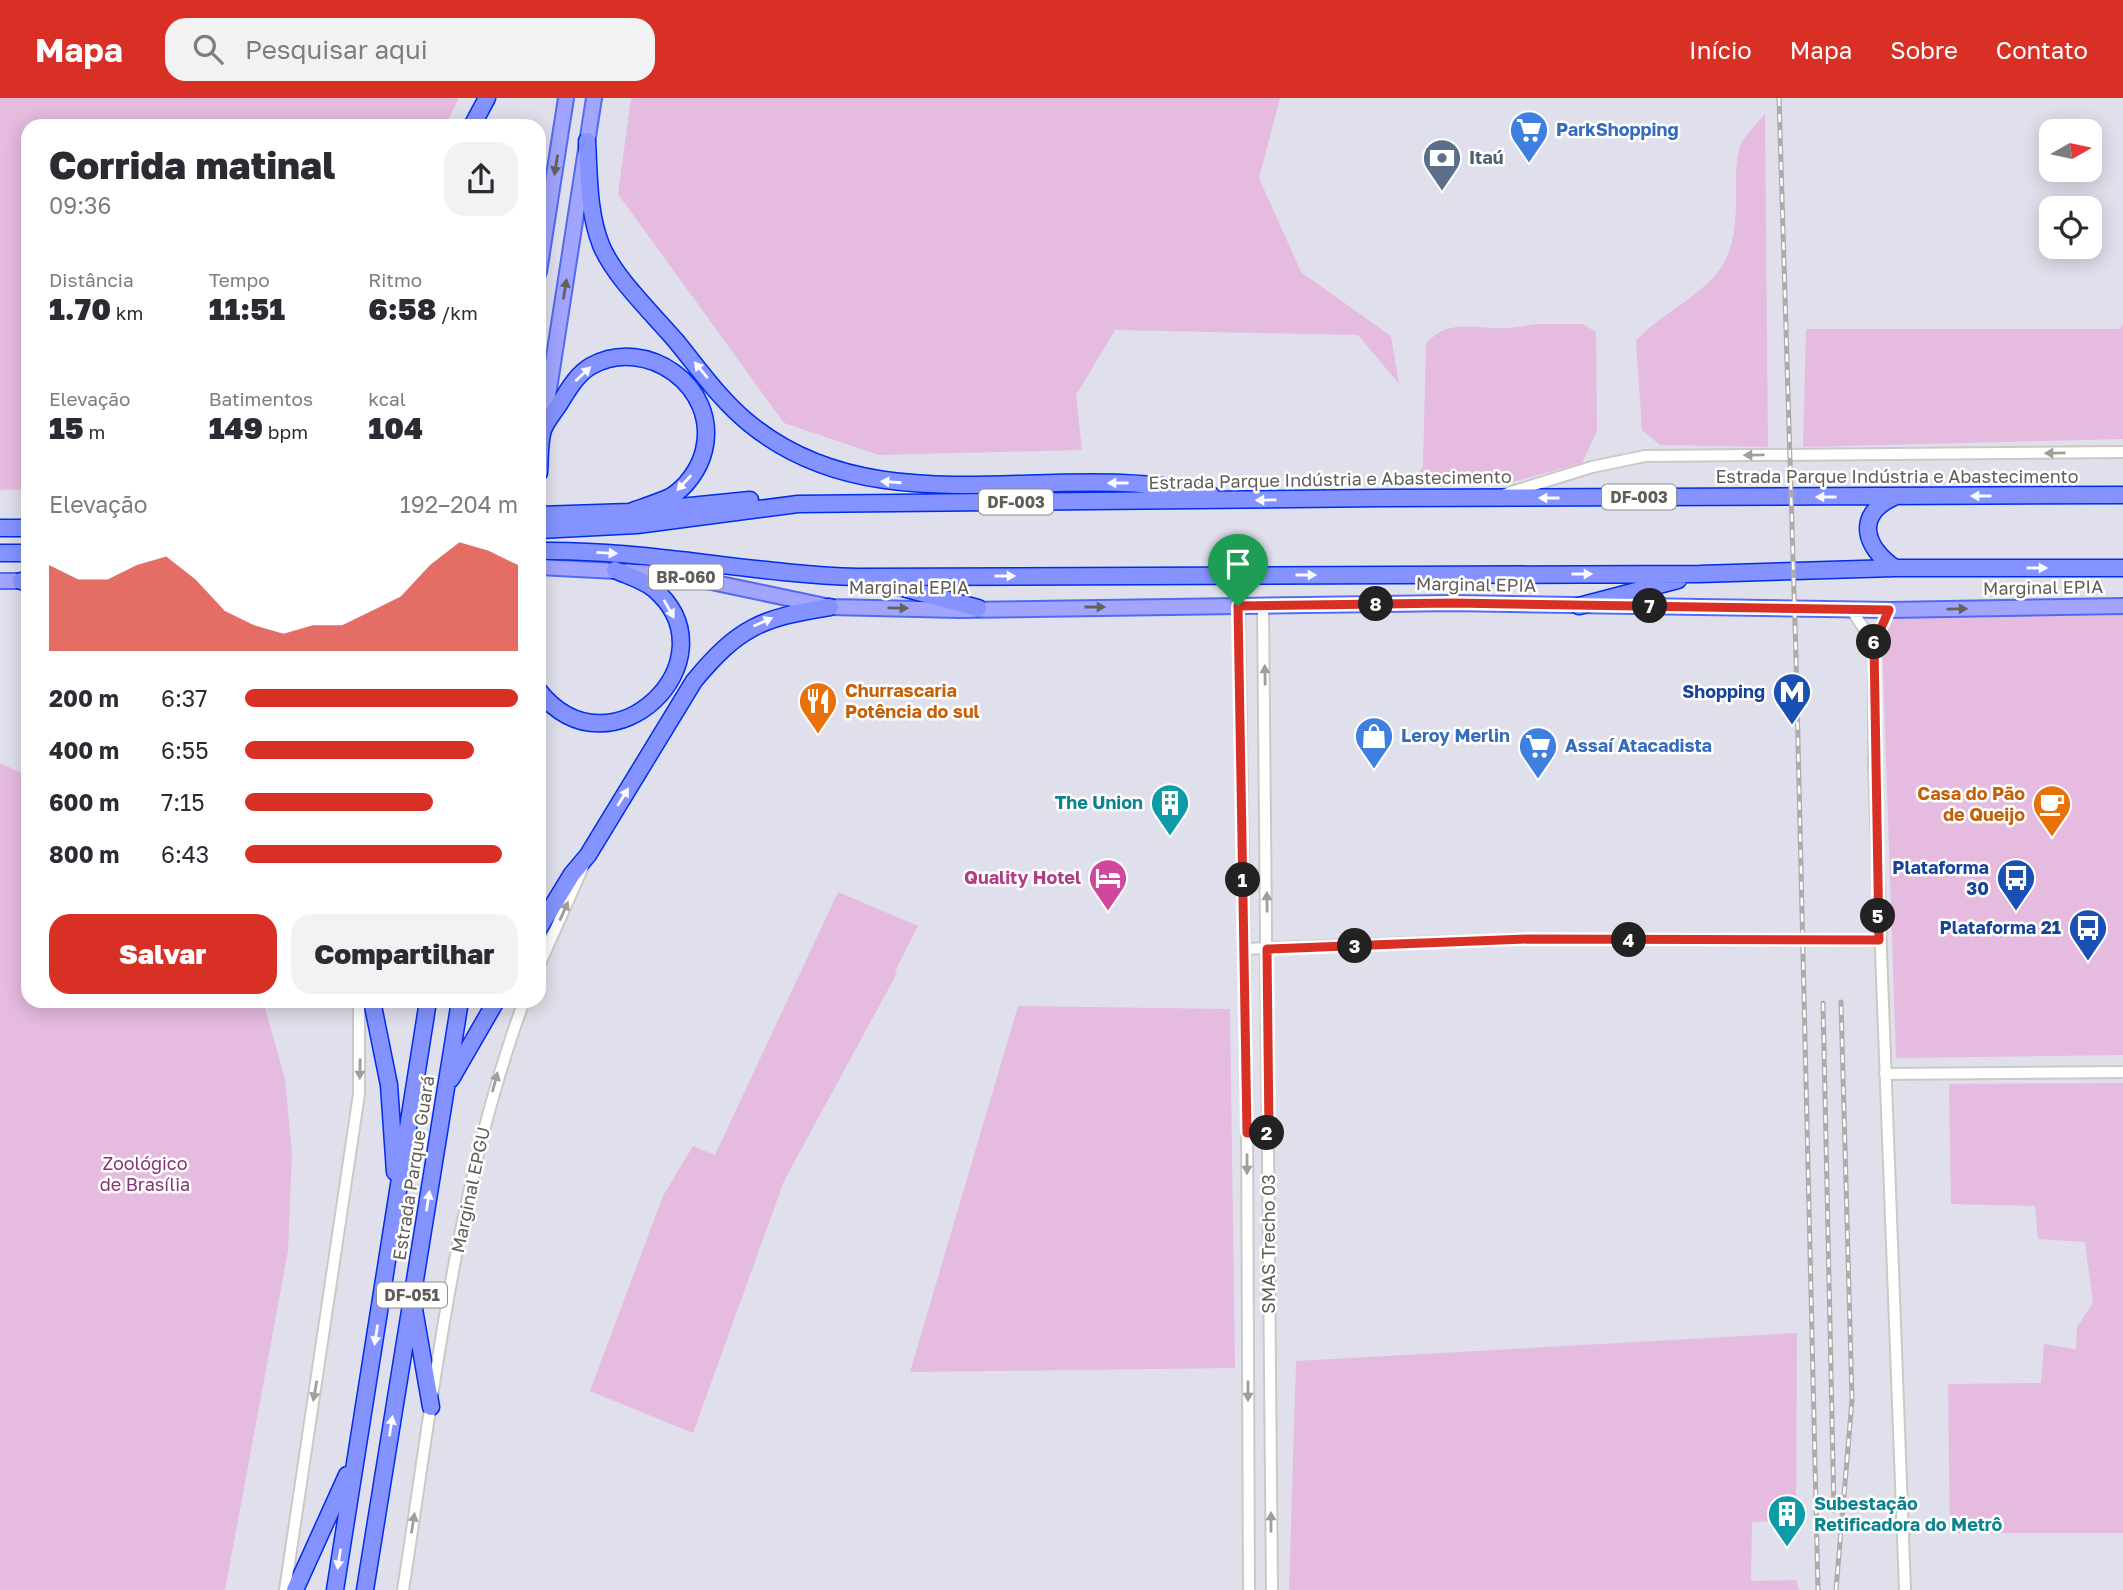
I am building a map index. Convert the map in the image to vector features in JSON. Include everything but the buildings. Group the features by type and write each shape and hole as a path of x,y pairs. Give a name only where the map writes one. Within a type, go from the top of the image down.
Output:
{"highway":[{"path":"476,119 487,98"},
{"path":"587,141 594,222 609,260 735,411 772,440 830,469 867,479 892,482 1146,483 1180,487 1234,500"},
{"path":"546,425 578,377 601,362 631,358 653,361 676,374 690,386 705,418 703,456 689,479 671,496 629,512"},
{"name":"Estrada Parque Indústria e Abastecimento","path":"546,530 637,525 798,504 2123,495"},
{"path":"1894,497 1875,510 1868,531 1875,553 1895,568"},
{"path":"546,515 629,512 755,499 798,504"},
{"path":"0,528 21,528"},
{"path":"546,551 668,558 778,573 858,577 1700,574 1895,568 2123,568"},
{"path":"0,553 21,553"},
{"path":"619,570 668,558"},
{"path":"546,698 568,716 598,723 621,720 647,708 669,684 680,647 673,616 654,590 619,570"},
{"path":"1579,606 1700,574"},
{"path":"858,577 978,608"},
{"path":"546,917 572,874 588,855 694,681 714,657 742,632 760,623 776,617 830,607"},
{"path":"373,1008 388,1085 397,1207"},
{"name":"Estrada Parque Guará","path":"335,1590 427,1008"},
{"name":"Estrada Parque Guará","path":"365,1590 459,1008"},
{"path":"447,1084 492,1008"},
{"path":"412,1298 431,1407"},
{"path":"295,1590 356,1457"}],"main road":[{"path":"546,227 566,98"},
{"path":"546,409 594,98"},
{"name":"Marginal EPIA","path":"546,567 673,574 830,607 1453,603 1889,610 2123,606"},
{"path":"0,581 21,581"}],"street":[{"path":"1491,498 1592,467 1645,456 2123,452"},
{"name":"SMAS Trecho 03","path":"1263,605 1272,1590"},
{"name":"SMAS Trecho 03","path":"1238,606 1241,650 1247,1121 1249,1590"},
{"path":"1851,609 1874,644"},
{"path":"1889,610 1874,644 1879,940 1905,1590"},
{"path":"1241,650 1264,649"},
{"path":"546,951 588,855"},
{"path":"1244,949 1528,939 1879,940"},
{"path":"285,1590 359,1094 359,1008"},
{"name":"Marginal EPGU","path":"403,1590 462,1220 497,1075 521,1008"},
{"path":"1885,1074 2123,1073"},
{"path":"1247,1121 1269,1121"},
{"path":"1247,1133 1269,1133"}],"green space":[{"path":"0,98 459,98 448,119 21,119 21,489 0,490"},
{"path":"631,98 1280,98 1259,178 1301,272 1391,336 1399,384 1358,335 1115,330 1076,395 1082,450 879,455 784,423 618,194"},
{"path":"1765,114 1768,447 1660,445 1642,430 1636,341 1699,291 1720,269 1732,242 1739,149"},
{"path":"1540,324 1583,324 1596,332 1597,431 1582,463 1501,485 1414,483 1423,466 1426,344 1444,330 1453,328 1507,328"},
{"path":"2123,324 2123,439 1803,447 1806,329 2119,329"},
{"path":"2123,613 2123,1055 1896,1058 1882,640 1885,626 1898,616"},
{"name":"Zoológico de Brasília","path":"0,763 21,773 21,1008 265,1008 285,1079 292,1153 288,1251 225,1590 0,1590"},
{"path":"838,892 918,926 895,971 897,973 784,1181 693,1433 590,1391 663,1196 693,1146 715,1155"},
{"path":"1018,1006 1230,1009 1235,1368 910,1372"},
{"path":"2123,1083 2123,1533 1950,1533 1948,1384 2041,1383 2044,1344 2076,1349 2077,1327 2093,1303 2085,1242 2038,1239 2035,1206 1951,1204 1949,1084"},
{"path":"1797,1333 1796,1520 1752,1522 1751,1581 1796,1580 1799,1590 1289,1590 1296,1361"}],"railway":[{"path":"1779,98 1796,657 1818,1590"},
{"path":"1836,1590 1852,1400 1841,1002"},
{"path":"1823,1003 1834,1511"}],"place":[{"name":"ParkShopping","path":"1529,164"},
{"name":"Itaú","path":"1442,192"},
{"name":"Shopping","path":"1792,726"},
{"name":"Churrascaria Potência do sul","path":"818,735"},
{"name":"Leroy Merlin","path":"1374,770"},
{"name":"Assaí Atacadista","path":"1538,780"},
{"name":"The Union","path":"1170,837"},
{"name":"Casa do Pão de Queijo","path":"2052,838"},
{"name":"Quality Hotel","path":"1108,912"},
{"name":"Plataforma 30","path":"2016,912"},
{"name":"Plataforma 21","path":"2088,962"},
{"name":"Subestação Retificadora do Metrô","path":"1787,1548"}],"route":[{"path":"1453,603 1889,610 1874,644 1879,940 1528,939 1267,949 1269,1133 1247,1133 1241,650 1238,606 1453,603"}]}
